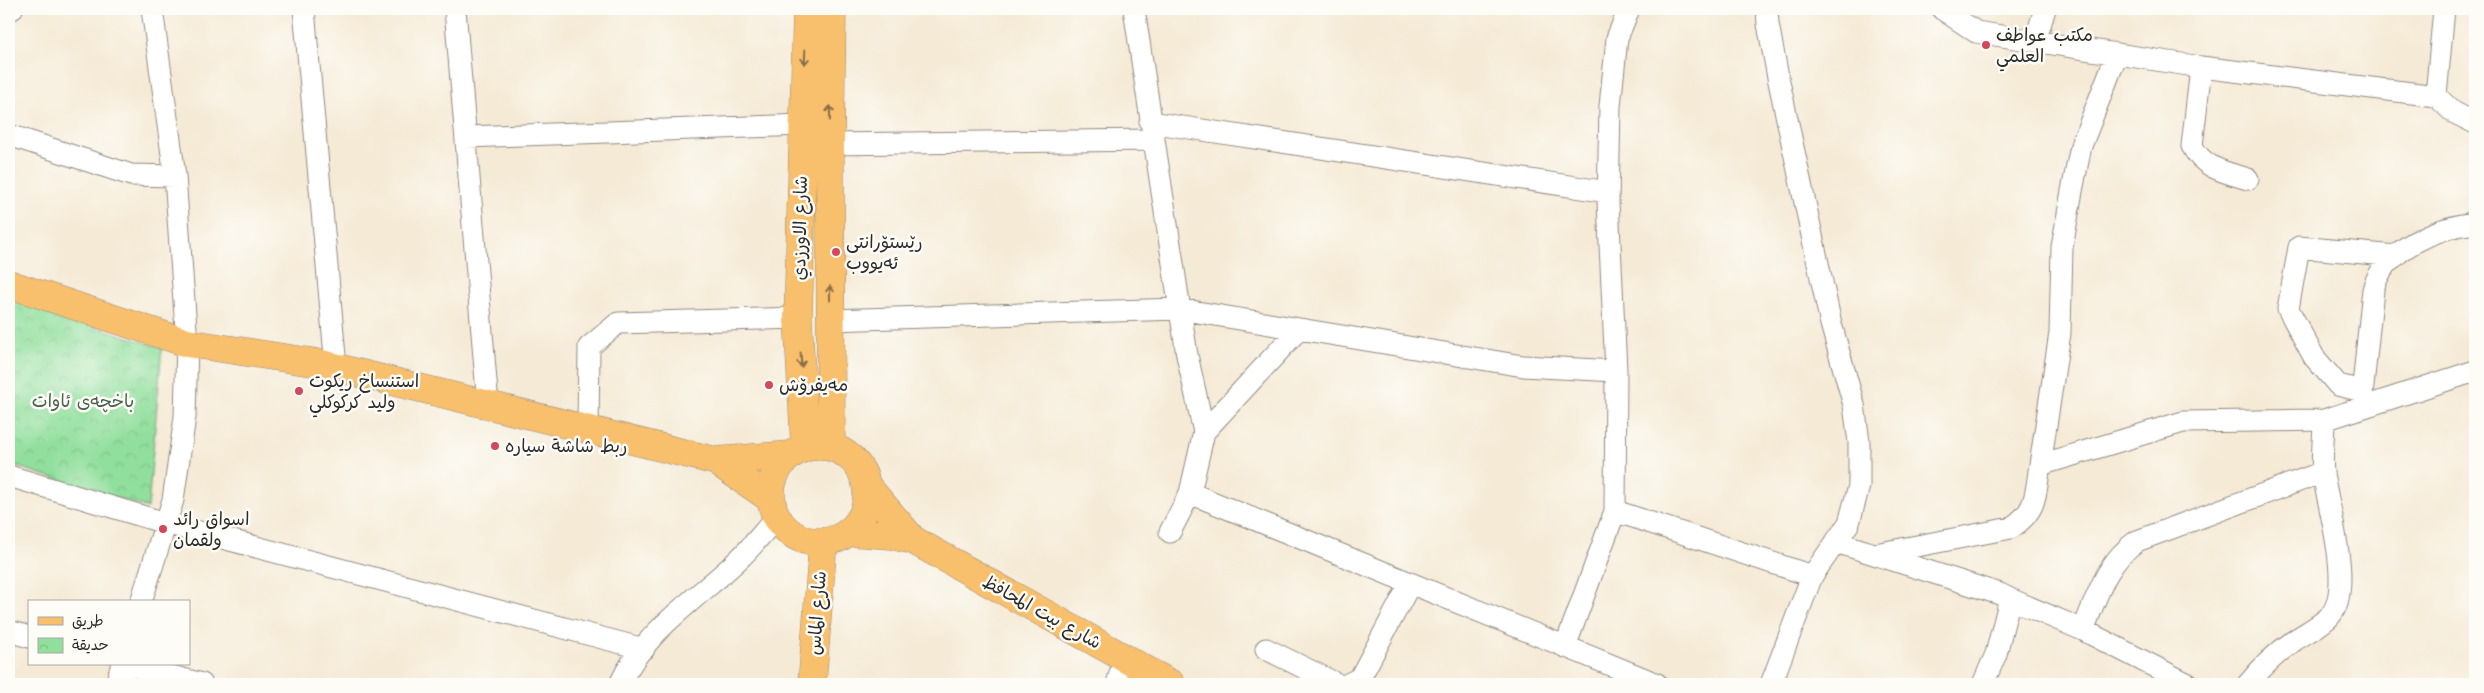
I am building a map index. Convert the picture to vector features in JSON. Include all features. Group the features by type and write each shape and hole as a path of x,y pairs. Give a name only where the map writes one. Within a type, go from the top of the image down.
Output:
{"main road":[{"name":"شارع الاورزدي","path":"807,9 798,318 809,450"},
{"name":"شارع الاورزدي","path":"809,450 830,320 832,9"},
{"path":"9,284 187,343 336,367 716,461 809,450 844,452 862,472 867,498 864,511 857,523 835,537 801,538 783,526 774,508 716,461"},
{"path":"774,508 773,479 777,470 809,450"},
{"name":"شارع بيت المحافظ","path":"866,485 913,540 1120,671 1171,684"},
{"name":"شارع بيت المحافظ","path":"835,537 891,535 913,540"},
{"name":"شارع الماس","path":"812,684 835,537"}],"street":[{"path":"142,600 173,500 185,417 187,343 175,176 152,9"},
{"path":"304,9 336,367"},
{"path":"455,9 488,405"},
{"path":"1134,9 1186,355 1204,432 1190,493 1170,532"},
{"path":"1565,647 1615,511 1616,371 1608,192 1610,106 1617,38 1629,9"},
{"path":"1768,9 1768,24 1776,68 1831,324 1854,404 1859,442 1859,486 1849,523 1812,576 1771,684"},
{"path":"1942,9 1976,32 2201,68 2436,96 2453,112 2475,123"},
{"path":"2035,41 2045,9"},
{"path":"2436,96 2444,9"},
{"path":"1875,554 2011,528 2028,515 2034,505 2060,333 2062,247 2072,191 2082,146 2117,54"},
{"path":"2201,68 2192,146 2197,156 2210,167 2248,179"},
{"path":"466,137 803,125"},
{"path":"830,144 1152,131 1608,192"},
{"path":"9,135 131,175 175,176"},
{"path":"2362,399 2375,282 2382,270 2396,256 2438,231 2475,223"},
{"path":"2362,399 2338,385 2314,357 2288,309 2299,247 2396,256"},
{"path":"830,320 1179,309 1523,366 1616,371"},
{"path":"588,430 589,347 618,324 798,318"},
{"path":"1204,432 1299,329"},
{"path":"2040,465 2183,422 2324,420 2362,399 2475,372"},
{"path":"2248,684 2258,672 2294,640 2331,614 2340,590 2341,569 2323,472 2324,420"},
{"path":"2083,630 2112,563 2123,550 2137,541 2323,472"},
{"path":"9,476 166,524 644,649"},
{"path":"1190,493 1657,684"},
{"path":"620,684 627,669 669,619 739,560 774,508"},
{"path":"1615,511 1812,576"},
{"path":"1836,542 2000,594 2083,630 2188,684"},
{"path":"1348,684 1360,678 1410,584"},
{"path":"1983,684 1996,654 2010,599"},
{"path":"9,631 28,637"},
{"path":"1266,649 1337,684"},
{"path":"116,684 123,666"},
{"path":"132,666 202,684"}],"green space":[{"name":"باخچەی ئاوات","path":"9,299 162,348 148,508 9,464"}],"place":[{"name":"مكتب عواطف العلمي","path":"1986,45"},
{"name":"رێستۆرانتی ئەیووب","path":"836,252"},
{"name":"مەیفرۆش","path":"769,385"},
{"name":"استنساخ ريكوت وليد كركوكلي","path":"299,391"},
{"name":"ربط شاشة سياره","path":"495,446"},
{"name":"اسواق رائد ولقمان","path":"163,529"}]}
